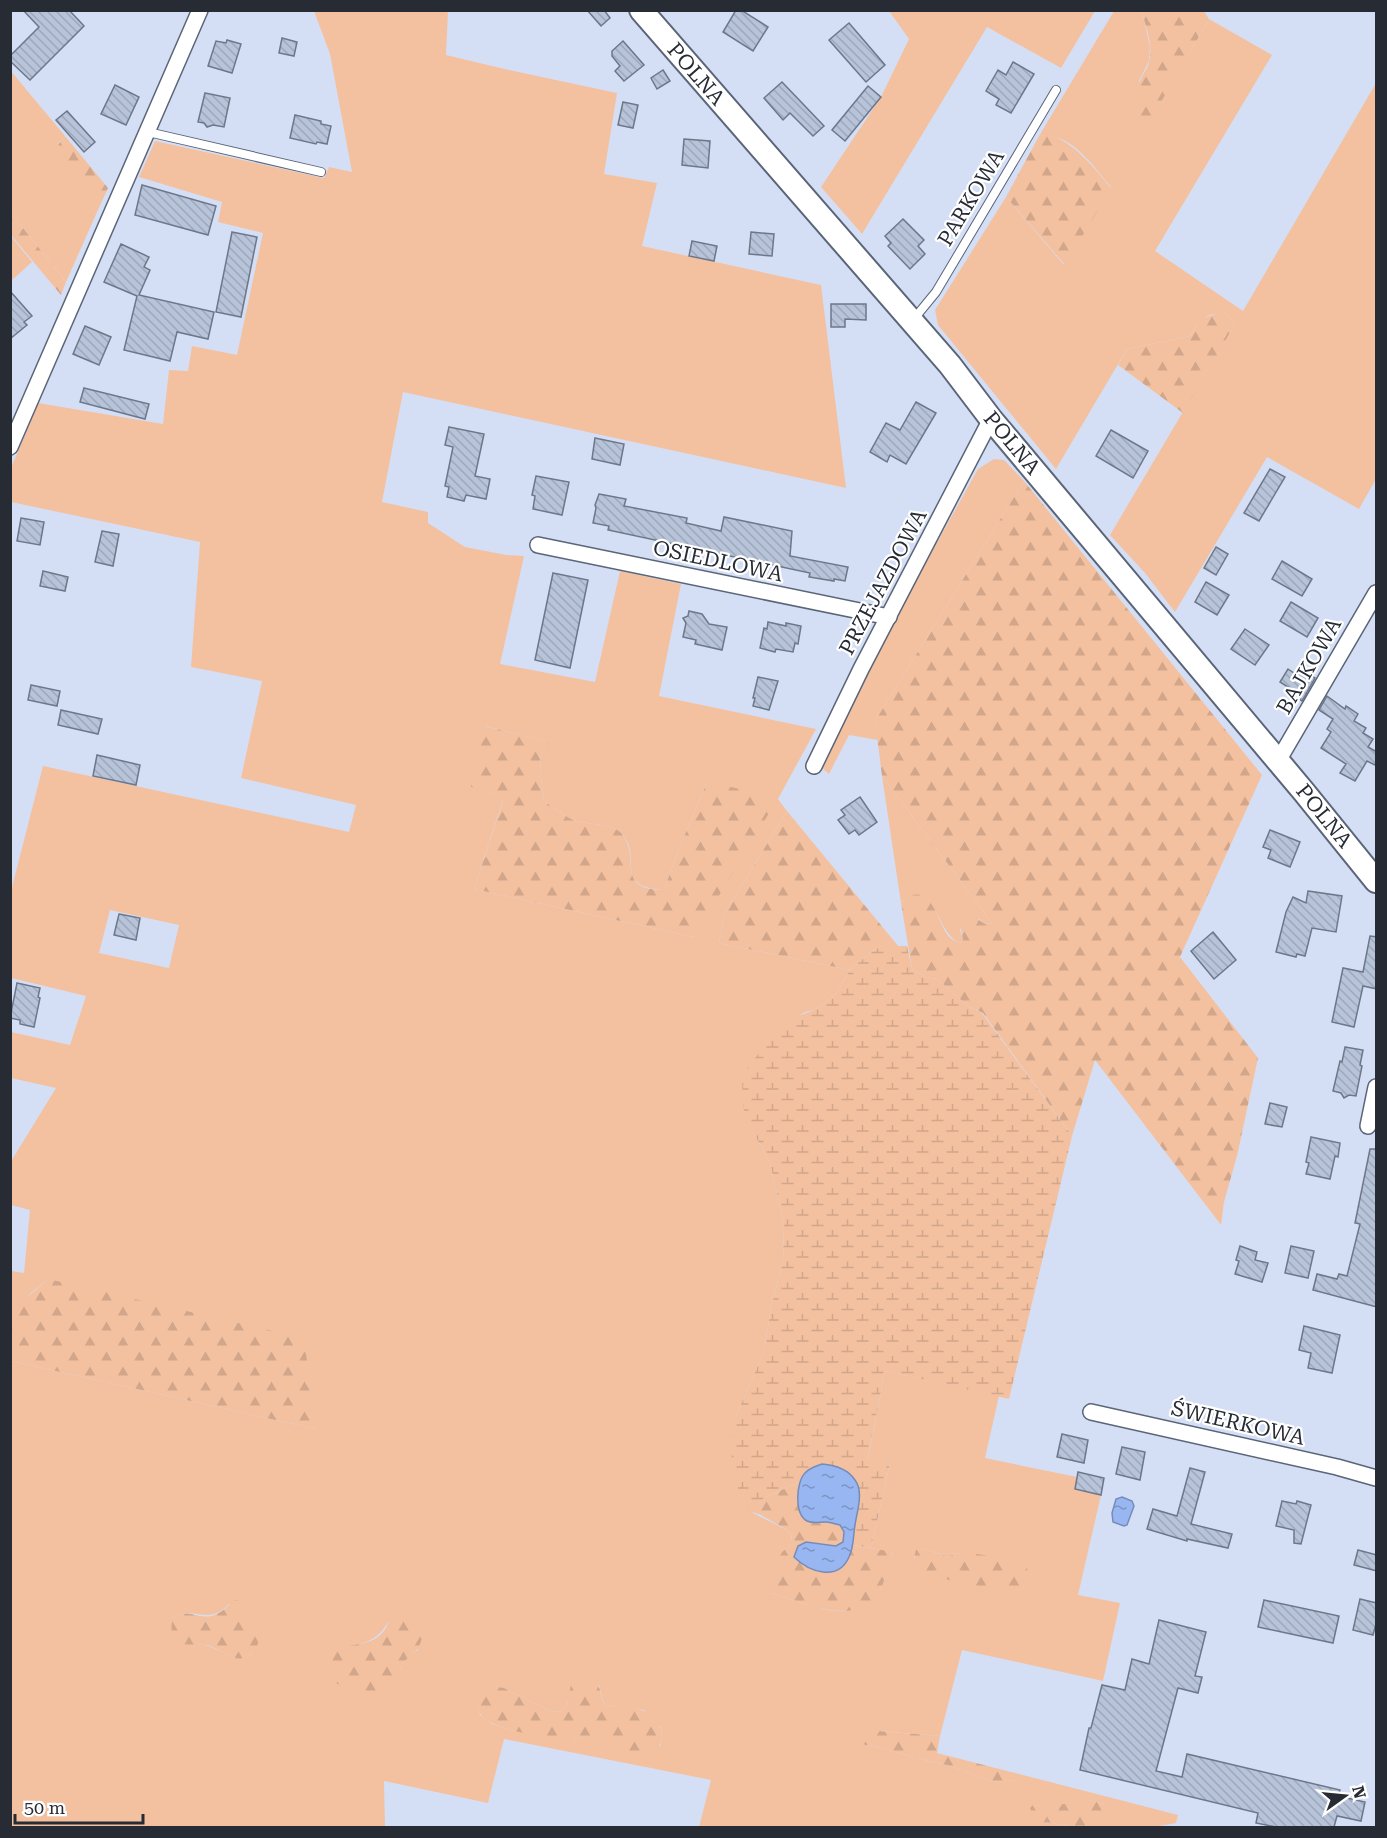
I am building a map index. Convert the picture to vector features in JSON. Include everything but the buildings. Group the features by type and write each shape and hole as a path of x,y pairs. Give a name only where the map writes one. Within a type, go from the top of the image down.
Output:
{"street":[{"path":"10,447 200,10"},
{"name":"POLNA","path":"641,10 950,365 991,419 1377,881"},
{"name":"PRZEJAZDOWA","path":"814,766 861,669 991,419"},
{"name":"OSIEDLOWA","path":"538,545 889,617"},
{"name":"BAJKOWA","path":"1278,761 1377,593"},
{"path":"1368,1126 1377,1087"},
{"name":"ŚWIERKOWA","path":"1091,1412 1377,1478"}],"lane":[{"name":"PARKOWA","path":"912,322 936,292 1056,90"},
{"path":"148,132 321,172"}],"green space":[{"path":"314,11 448,11 446,55 617,93 604,174 657,183 642,246 821,285 846,488 403,392 382,502 428,512 428,523 465,547 524,556 500,664 595,682 620,571 681,584 659,696 816,729 778,799 787,811 725,913 719,943 850,970 834,996 814,1010 805,1012 775,1031 762,1050 751,1130 770,1164 784,1223 783,1260 771,1308 764,1351 736,1416 751,1512 789,1531 792,1539 789,1546 782,1552 771,1593 822,1609 841,1611 857,1606 881,1589 887,1565 893,1553 871,1548 890,1463 868,1459 885,1371 999,1396 985,1458 1077,1477 1101,1495 1078,1595 1120,1603 1103,1681 962,1650 940,1736 878,1731 865,1745 947,1765 994,1782 1015,1780 1023,1775 1178,1815 1176,1823 1154,1827 1096,1827 1105,1804 1089,1800 1050,1807 1033,1805 1046,1823 1071,1827 699,1827 711,1780 504,1739 488,1803 384,1781 385,1827 11,1827 11,1361 316,1429 48,1279 31,1293 11,1315 11,1271 24,1273 30,1210 11,1205 10,1163 56,1088 11,1078 11,1032 70,1045 86,996 11,978 11,887 16,888 12,887 43,766 349,832 356,805 241,778 262,681 191,667 200,542 11,502 11,468 38,403 163,424 169,370 188,371 192,346 237,355 263,233 218,222 222,202 139,177 155,141 324,178 329,167 352,172 330,54","holes":["486,726 548,742 541,755 540,770 544,801 571,819 616,829 627,841 633,876 638,883 648,888 664,890 707,782 694,937 474,889 503,800 479,788","110,910 179,925 169,968 99,953","923,1549 947,1556 965,1552 917,1566 914,1557","229,1604 250,1613 248,1622 253,1632 252,1654 236,1658 208,1646 187,1644 172,1619 187,1613 207,1615 221,1611","388,1622 418,1650 406,1658 399,1672 352,1646 368,1641 381,1632","599,1685 606,1706 644,1710 661,1727 660,1746 614,1745 603,1739 588,1736 573,1739 507,1729 492,1724 480,1715 478,1705 504,1688 548,1710 558,1712 566,1707 567,1701"]},
{"path":"889,11 1095,11 1061,68 987,27 862,234 821,187 881,97 909,39"},
{"path":"1114,11 1142,11 1150,47 1149,61 1139,81 1146,127 1209,19 1272,55 1155,251 1243,311 1376,83 1376,479 1359,509 1267,457 1175,612 1145,573 1110,535 1235,324 1225,313 1212,314 1200,322 1190,336 1127,349 1056,469 938,325 935,310 1006,197 1064,265 1111,187 1071,144 1050,136 1039,136"},
{"path":"1142,11 1204,11 1209,19 1146,128 1138,110 1136,97 1138,85 1148,66 1150,56 1150,43"},
{"path":"10,70 65,136 58,144 75,177 102,201 66,282 11,213"},
{"path":"1050,134 1076,150 1111,188 1065,265 1006,197 1039,136"},
{"path":"65,136 108,188 102,201 59,159 57,148"},
{"path":"11,213 66,282 61,295 11,235"},
{"path":"10,235 32,262 11,281 10,281"},
{"path":"1225,313 1235,324 1183,413 1118,365 1127,349 1190,336 1201,319"},
{"path":"994,459 1004,460 1024,481 875,721 878,740 849,735 829,774 822,768 830,745 867,668 978,469"},
{"path":"1024,481 1262,775 1180,957 1258,1058 1237,1156 1224,1202 1221,1225 1095,1060 1072,1136 983,1013 969,1007 937,979 926,977 912,969 901,903 910,896 918,894 924,896 934,908 946,933 959,943 963,941 960,922 964,917 973,916 985,924 992,923 882,776 875,721"},
{"path":"485,726 549,742 541,755 540,770 544,801 571,819 610,827 620,832 629,850 633,877 638,884 648,888 664,890 707,782 774,796 777,800 694,937 474,889 503,801 494,794 471,787"},
{"path":"882,776 992,923 985,924 979,919 960,929 963,941 959,943 948,933 933,906 922,895 901,903"},
{"path":"787,811 899,947 882,946 850,970 719,943 725,913"},
{"path":"882,946 907,946 912,969 926,977 937,979 969,1007 982,1013 1072,1136 1009,1399 885,1371 868,1458 890,1463 871,1548 853,1545 854,1528 803,1474 799,1482 764,1498 759,1503 759,1514 751,1512 740,1498 731,1453 736,1416 764,1351 771,1308 783,1260 784,1223 770,1164 751,1130 743,1107 742,1076 775,1031 788,1020 814,1010 834,996 850,970"},
{"path":"48,1279 304,1338 316,1429 11,1361 11,1315 17,1306"},
{"path":"799,1482 798,1499 811,1523 827,1522 840,1525 844,1532 843,1543 837,1546 820,1543 795,1557 802,1564 814,1570 852,1549 853,1545 893,1552 881,1588 869,1603 857,1609 828,1610 771,1593 767,1584 782,1552 789,1546 792,1538 789,1531 759,1514 759,1503 764,1498"},
{"path":"923,1549 947,1556 965,1552 1015,1560 1027,1567 1026,1590 1013,1596 935,1575 918,1567 915,1563 916,1550"},
{"path":"236,1600 246,1603 250,1613 251,1628 260,1635 256,1649 250,1655 240,1659 235,1658 210,1646 181,1643 174,1638 172,1619 183,1614 215,1615"},
{"path":"400,1613 416,1622 422,1636 418,1648 405,1661 391,1685 377,1691 359,1691 335,1683 330,1678 331,1662 339,1649 372,1641 386,1628 390,1616"},
{"path":"589,1679 599,1687 606,1706 639,1710 655,1716 661,1727 662,1737 652,1755 632,1756 592,1737 564,1739 510,1730 487,1721 479,1710 480,1693 496,1687 504,1688 548,1710 558,1712 566,1707 571,1685 578,1680"},
{"path":"878,1731 940,1736 937,1753 1023,1775 1016,1780 994,1782 947,1765 865,1745 862,1741 864,1734"},
{"path":"1080,1800 1105,1804 1104,1816 1096,1827 1071,1827 1038,1822 1030,1808 1033,1805 1057,1805"}],"water":[{"path":"822,1464 844,1470 855,1480 859,1490 851,1553 844,1565 831,1572 807,1567 794,1557 798,1546 806,1542 836,1546 843,1542 844,1532 840,1525 828,1522 809,1522 803,1517 798,1505 798,1490 802,1477 808,1470"},
{"path":"1122,1497 1132,1501 1134,1506 1127,1525 1124,1526 1113,1522 1112,1513 1116,1499"}]}
